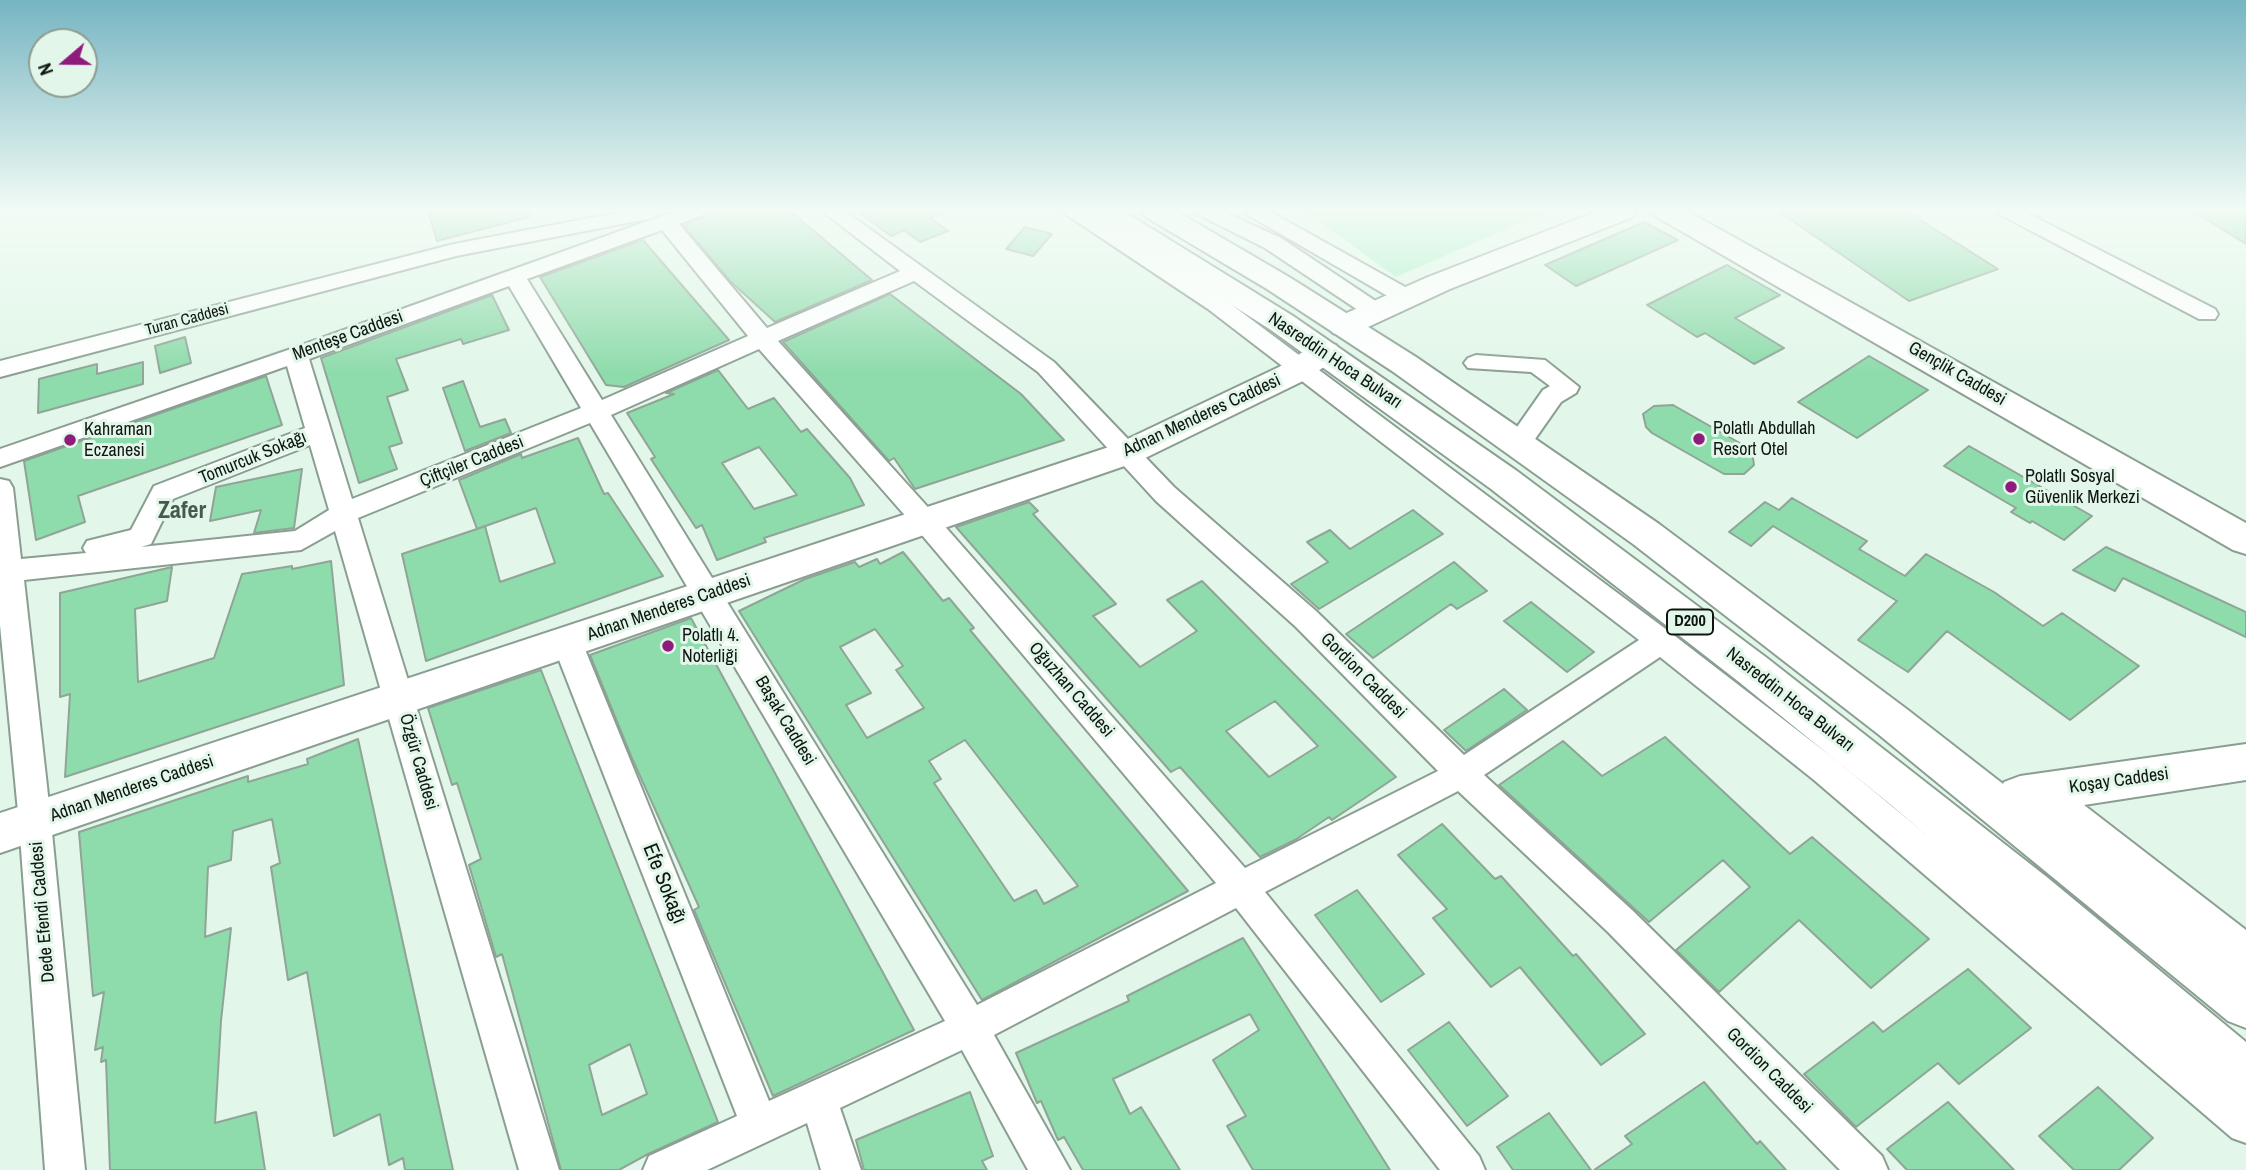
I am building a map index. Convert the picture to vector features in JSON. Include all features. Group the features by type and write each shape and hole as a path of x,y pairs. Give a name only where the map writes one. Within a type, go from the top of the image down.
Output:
{"main road":[{"name":"Nasreddin Hoca Bulvarı","path":"1203,266 1519,443 1756,615 1992,799 2246,1004"},
{"name":"Nasreddin Hoca Bulvarı","path":"1233,266 1336,339 1504,481 1753,670 2031,893 2246,1075"},
{"name":"Adnan Menderes Caddesi","path":"18,827 1127,453 1336,339 1406,297 1485,266"},
{"name":"Gençlik Caddesi","path":"1763,266 2246,540"},
{"name":"Koşay Caddesi","path":"1992,799 2246,762"},
{"path":"2036,793 2246,960"}],"street":[{"name":"Turan Caddesi","path":"0,377 398,266"},
{"name":"Menteşe Caddesi","path":"0,458 296,355 540,266"},
{"name":"Oğuzhan Caddesi","path":"703,266 763,339 1241,888 1465,1170"},
{"name":"Gordion Caddesi","path":"907,266 1046,367 1165,494 1306,620 1461,774 1620,921 1868,1170"},
{"path":"1156,266 1216,304 1336,339"},
{"path":"1288,266 1336,339 1661,641 1825,770 2246,1124"},
{"path":"1351,266 1406,297"},
{"path":"2113,266 2207,314"},
{"name":"Çiftçiler Caddesi","path":"10,571 301,540 344,513 597,411 916,272"},
{"name":"Başak Caddesi","path":"514,276 970,1028 1051,1170"},
{"name":"Özgür Caddesi","path":"296,355 539,1170"},
{"path":"1476,363 1537,365 1567,387 1552,396 1519,443"},
{"name":"Tomurcuk Sokağı","path":"10,571 141,537 163,494 319,432"},
{"name":"Dede Efendi Caddesi","path":"0,488 10,571 18,827 65,1170"},
{"path":"663,1170 970,1028 1461,774 1661,641"},
{"name":"Efe Sokağı","path":"567,642 760,1125"},
{"path":"818,1099 841,1170"}],"green space":[{"path":"1380,266 1422,266 1396,277"}],"building":[{"path":"572,266 665,266 729,340 624,387 606,385 540,277"},
{"path":"717,266 855,266 872,280 775,322"},
{"path":"1546,266 1621,266 1576,286"},
{"path":"1728,266 1780,295 1735,318 1784,348 1754,364 1705,333 1697,337 1647,305"},
{"path":"1857,266 1993,266 1998,269 1909,301"},
{"path":"890,294 1021,394 1064,440 915,489 894,458 889,461 783,342"},
{"path":"492,295 509,330 463,344 461,339 396,359 408,390 387,397 402,443 389,447 397,469 359,483 321,358"},
{"path":"185,337 191,363 160,373 155,346"},
{"path":"1869,356 1928,390 1857,438 1798,402"},
{"path":"143,362 143,384 38,413 39,379 97,364 97,374"},
{"path":"718,370 748,409 774,398 801,432 807,429 850,478 864,505 764,538 766,542 717,560 702,525 696,528 651,459 655,457 627,413 674,394 666,393","holes":["759,447 797,495 754,509 722,463"]},
{"path":"266,376 282,425 78,496 85,522 36,540 24,461"},
{"path":"463,381 480,427 505,419 511,433 465,451 443,388"},
{"name":"Polatlı Abdullah Resort Otel","path":"1673,405 1745,446 1752,452 1754,465 1744,474 1724,474 1652,433 1646,427 1643,414 1654,406"},
{"path":"578,438 604,494 608,493 663,576 426,661 402,554 477,529 459,480 521,454 522,458","holes":["536,508 555,563 500,582 485,526"]},
{"name":"Polatlı Sosyal Güvenlik Merkezi","path":"1969,446 2092,516 2064,540 2032,521 2030,523 2011,512 2016,508 1944,466"},
{"path":"302,469 294,528 254,533 261,510 210,521 216,487"},
{"path":"1792,498 1867,541 1859,549 1905,576 1926,554 1994,592 2043,626 2062,613 2139,666 2070,720 1947,631 1908,672 1858,640 1897,601 1773,526 1751,546 1729,532 1765,502 1779,510"},
{"path":"1029,502 1038,511 1033,514 1116,604 1093,616 1140,667 1197,631 1167,600 1202,581 1396,777 1332,820 1329,817 1295,840 1260,857 1180,767 1171,772 956,527","holes":["1275,701 1318,746 1269,777 1226,731"]},
{"path":"1413,510 1443,534 1319,609 1291,584 1328,562 1307,542 1330,530 1350,549"},
{"path":"2106,547 2246,612 2246,637 2123,578 2115,591 2073,570"},
{"path":"903,552 943,601 949,598 974,628 970,630 1188,891 982,1000 739,611 805,579 855,562 859,567 877,559 880,564","holes":["875,629 903,666 896,670 924,708 867,738 846,705 871,693 840,647","965,740 1075,882 1078,886 1044,904 1036,890 1014,901 934,783 941,779 929,761"]},
{"path":"331,561 344,685 65,777 70,694 60,697 60,593 172,567 167,601 135,609 138,682 214,658 242,574 292,566 292,569"},
{"path":"1454,562 1487,591 1457,609 1451,604 1373,658 1346,634"},
{"path":"1531,602 1594,652 1567,672 1504,621"},
{"path":"691,618 914,1030 773,1096 694,910 699,907 631,756 590,655"},
{"path":"541,670 718,1122 619,1170 561,1170 502,954 496,957 469,865 481,859 457,783 452,785 428,708","holes":["630,1044 647,1094 602,1115 589,1065"]},
{"path":"1504,689 1527,710 1466,751 1444,730"},
{"path":"1665,737 1790,854 1812,837 1929,939 1871,988 1799,920 1719,992 1676,950 1750,887 1723,860 1649,922 1499,785 1563,741 1602,776"},
{"path":"358,739 453,1170 405,1170 403,1158 389,1165 380,1114 334,1136 307,972 288,980 271,867 280,863 272,819 233,831 231,860 208,867 205,937 231,928 221,1021 215,1123 256,1112 265,1170 110,1170 106,1060 101,1062 103,1047 95,1050 104,992 93,996 79,832 248,776 248,782 308,764 307,759"},
{"path":"1442,824 1495,879 1501,876 1573,956 1576,954 1645,1034 1601,1065 1520,967 1491,987 1433,918 1447,909 1398,855"},
{"path":"1357,890 1424,974 1381,1002 1315,915"},
{"path":"1243,938 1390,1170 1253,1170 1227,1126 1246,1116 1213,1060 1259,1030 1250,1014 1113,1079 1130,1114 1141,1107 1180,1170 1083,1170 1064,1137 1058,1140 1041,1101 1037,1103 1016,1053 1129,1001 1127,996"},
{"path":"1968,969 2031,1028 1959,1084 1938,1063 1856,1127 1804,1074 1873,1022 1883,1032"},
{"path":"1449,1022 1508,1096 1467,1126 1408,1050"},
{"path":"1704,1082 1757,1144 1760,1141 1786,1170 1594,1170 1632,1144 1625,1136"},
{"path":"2098,1087 2153,1138 2119,1170 2074,1170 2039,1136"},
{"path":"970,1092 993,1156 982,1161 987,1170 864,1170 856,1140"},
{"path":"1948,1102 2014,1170 1907,1170 1887,1149"},
{"path":"1549,1113 1591,1170 1513,1170 1497,1147"}],"place":[{"name":"Polatlı Abdullah Resort Otel","path":"1699,439"},
{"name":"Kahraman Eczanesi","path":"70,440"},
{"name":"Polatlı Sosyal Güvenlik Merkezi","path":"2011,487"},
{"name":"Polatlı 4. Noterliği","path":"668,646"}],"district":[{"name":"Zafer","path":"182,512"}]}
